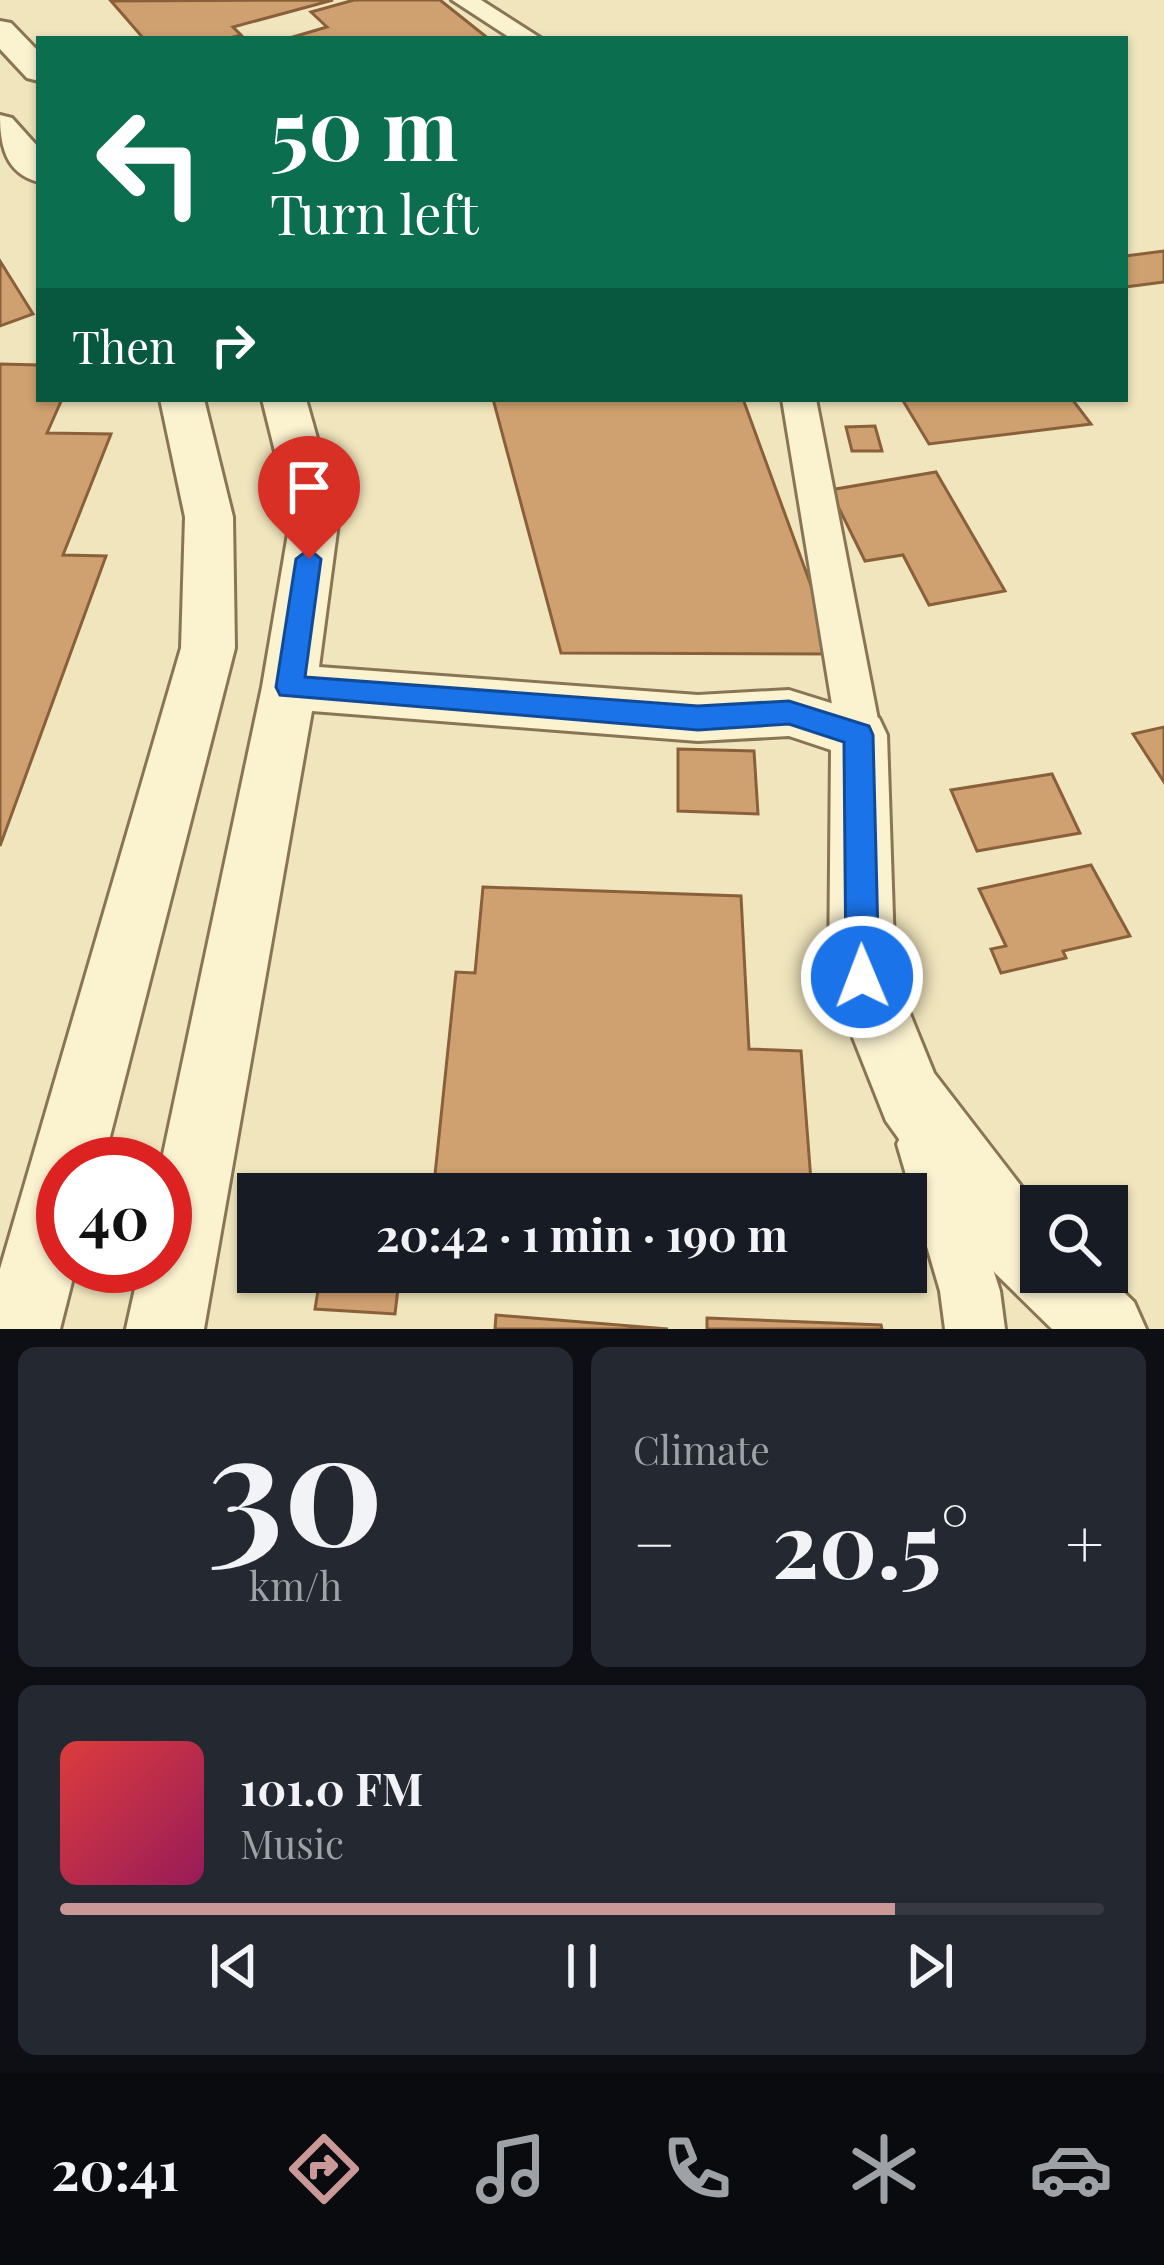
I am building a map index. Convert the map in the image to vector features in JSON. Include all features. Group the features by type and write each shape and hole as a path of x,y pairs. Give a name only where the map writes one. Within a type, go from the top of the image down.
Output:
{"street":[{"path":"464,0 525,36"},
{"path":"0,30 36,68"},
{"path":"0,125 36,167"},
{"path":"74,1137 208,647 209,517 183,402"},
{"path":"165,1329 290,687 315,516 285,402"},
{"path":"800,402 859,735 862,977 910,1097 970,1291 975,1329"},
{"path":"290,687 698,718 789,712 859,735"},
{"path":"910,1097 1020,1245"},
{"path":"21,1329 36,1275"},
{"path":"1070,1293 1107,1329"}],"building":[{"path":"333,0 233,27 241,35 237,36 141,36 111,1"},
{"path":"354,0 440,0 485,36 296,36 327,27 311,12"},
{"path":"1164,251 1164,282 1128,287 1128,256"},
{"path":"0,261 33,314 0,326"},
{"path":"0,364 36,365 36,402 61,402 47,433 111,434 63,555 106,556 0,846"},
{"path":"494,402 744,402 836,654 561,653"},
{"path":"904,402 1074,402 1091,424 929,444"},
{"path":"875,426 882,451 852,451 846,427"},
{"path":"936,472 1005,591 929,605 903,555 865,561 830,490"},
{"path":"1164,727 1164,782 1133,734"},
{"path":"678,749 754,751 758,814 678,811"},
{"path":"1052,774 1080,833 977,851 951,790"},
{"path":"1091,865 1130,936 1063,951 1066,958 1001,973 991,949 1006,946 979,889"},
{"path":"483,887 741,896 749,1049 801,1051 810,1173 435,1173 456,972 475,973"},
{"path":"318,1293 398,1293 395,1314 315,1309"},
{"path":"496,1315 668,1329 495,1329"},
{"path":"707,1318 881,1325 882,1329 707,1329"}],"route":[{"path":"309,559 290,687 698,718 789,712 859,735 862,977"}]}
